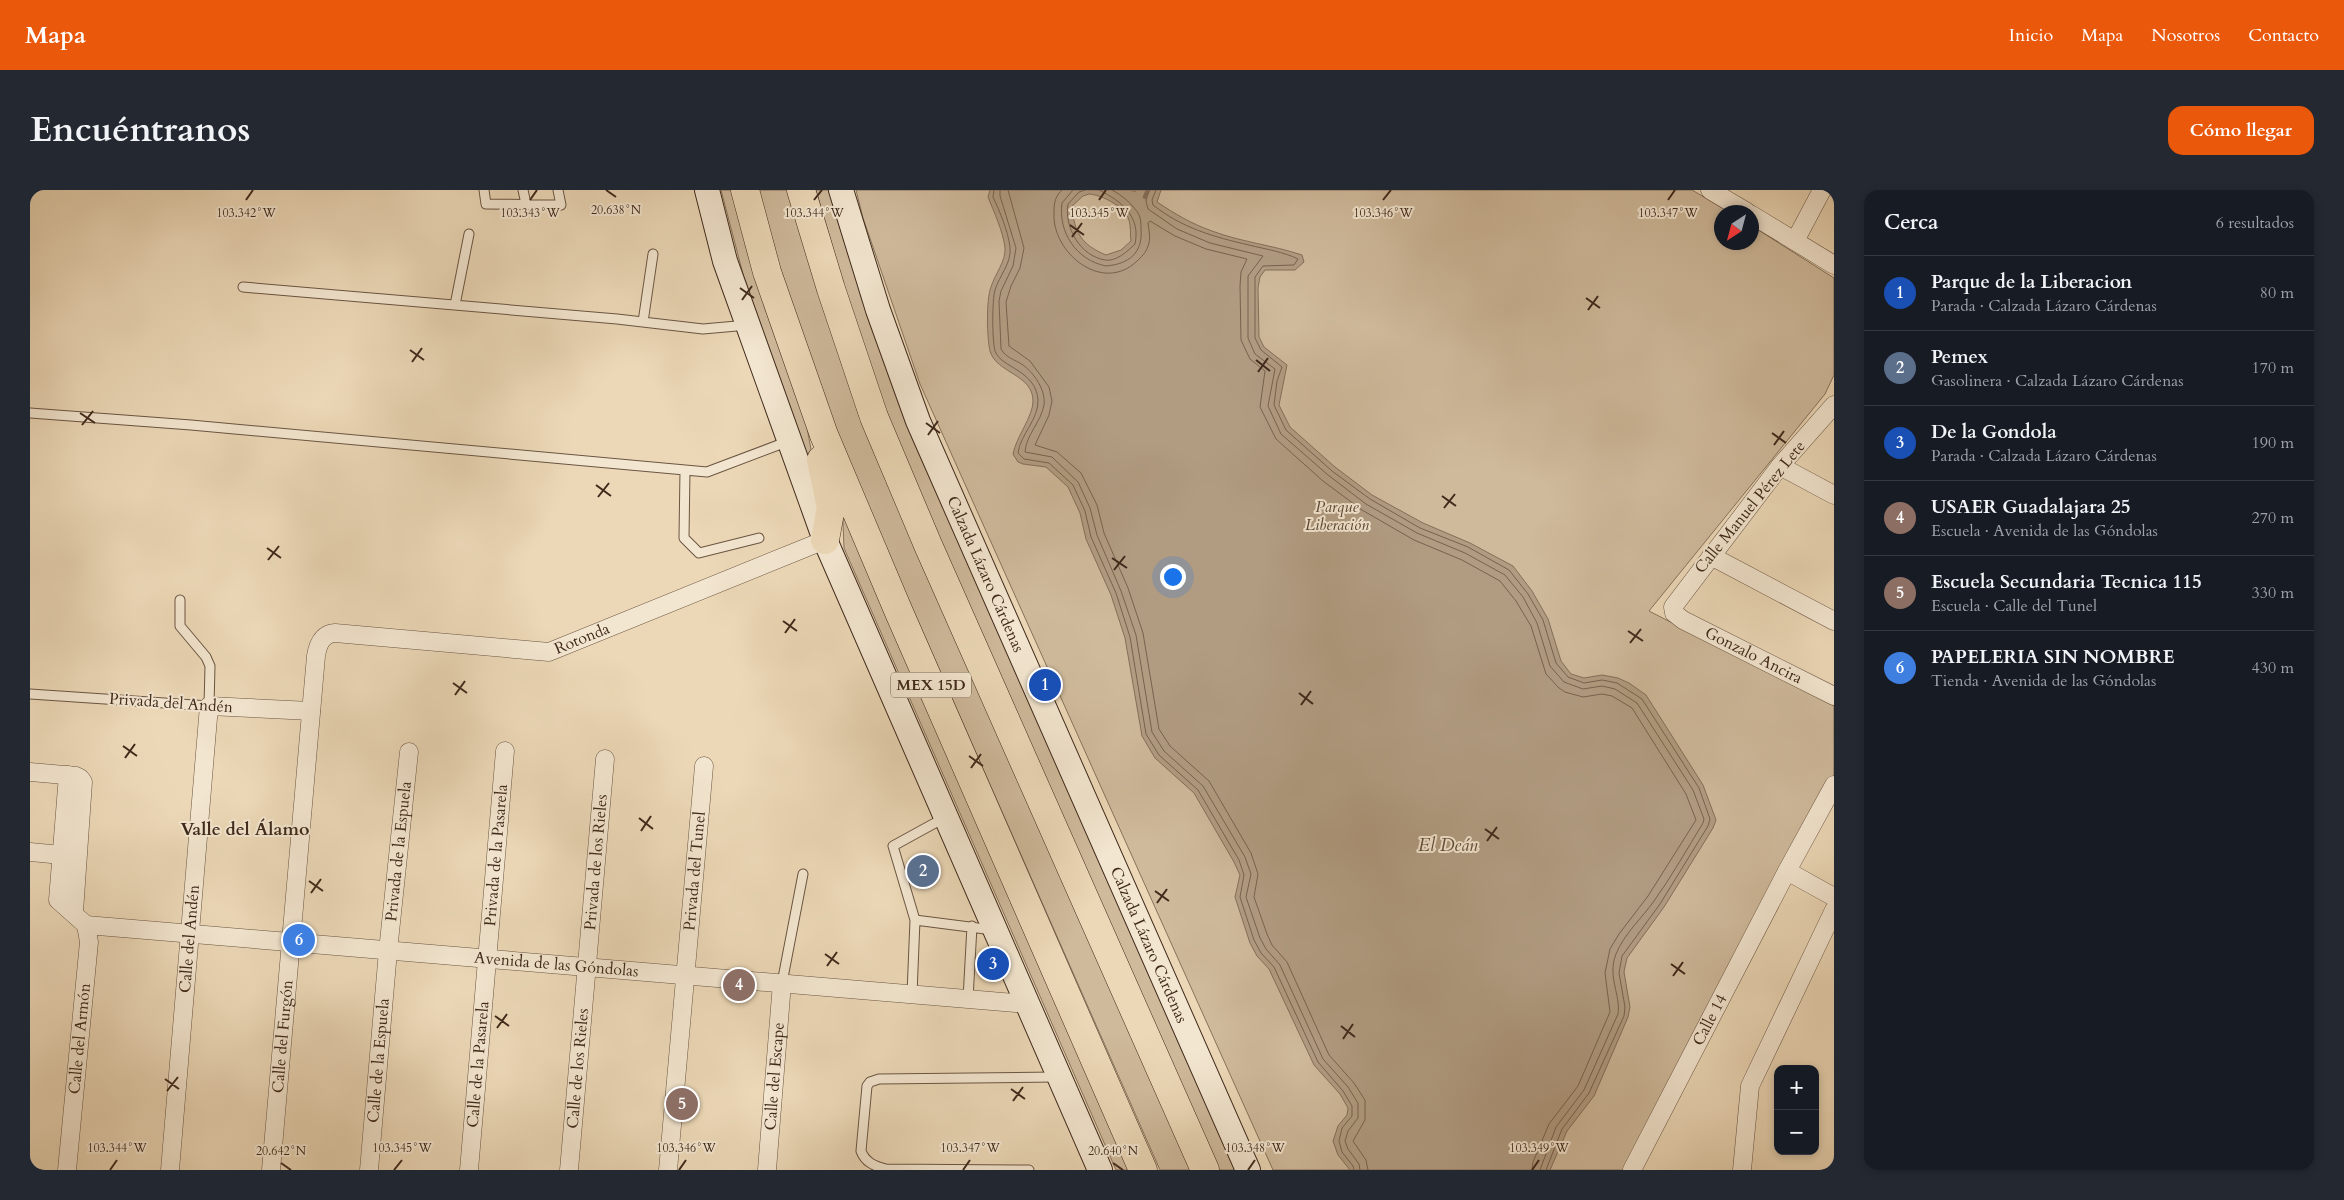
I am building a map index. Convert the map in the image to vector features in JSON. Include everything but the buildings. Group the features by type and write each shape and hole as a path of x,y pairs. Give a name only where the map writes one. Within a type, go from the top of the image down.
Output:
{"highway":[{"name":"MEX 15D","path":"745,190 767,272 824,436 1143,1170"},
{"name":"MEX 15D","path":"802,190 831,289 874,417 932,554 1205,1170"},
{"path":"804,380 831,507 825,540"}],"main road":[{"path":"707,190 725,261 825,540 945,818 983,928 1026,1004 1100,1170"},
{"name":"Calzada Lázaro Cárdenas","path":"841,190 878,310 918,421 1248,1170"}],"street":[{"path":"1710,190 1735,205"},
{"path":"1795,241 1822,190"},
{"path":"1759,219 1834,265"},
{"name":"Calle Manuel Pérez Lete","path":"1674,613 1672,607 1675,602 1780,466 1834,405"},
{"path":"1780,466 1834,495"},
{"name":"Rotonda","path":"324,636 335,633 549,652 825,540"},
{"path":"1711,556 1834,621"},
{"name":"Gonzalo Ancira","path":"1674,613 1683,620 1834,696"},
{"name":"Calle del Furgón","path":"271,1170 316,656 318,646 324,636"},
{"name":"Privada del Andén","path":"209,706 312,711"},
{"name":"Calle del Andén","path":"170,1170 209,706"},
{"name":"Privada de la Pasarela","path":"487,959 505,751"},
{"name":"Privada de la Espuela","path":"388,950 409,752"},
{"name":"Privada de los Rieles","path":"587,967 605,759"},
{"name":"Privada del Tunel","path":"668,1170 704,766"},
{"path":"30,772 73,776 83,782 69,856 58,900 74,912 86,926"},
{"path":"1834,785 1787,871 1834,897"},
{"path":"30,852 69,856"},
{"name":"Calle 14","path":"1632,1170 1787,871"},
{"path":"1742,1170 1750,1086 1834,910"},
{"name":"Avenida de las Góndolas","path":"86,926 1026,1004"},
{"name":"Calle del Armón","path":"67,1170 89,942 86,926"},
{"name":"Calle de la Espuela","path":"369,1170 388,950"},
{"name":"Calle de la Pasarela","path":"469,1170 487,959"},
{"name":"Calle de los Rieles","path":"569,1170 587,967"},
{"name":"Calle del Escape","path":"767,1170 782,983"}],"lane":[{"path":"484,190 486,204 561,205 558,190"},
{"path":"523,190 526,204"},
{"path":"455,305 469,234"},
{"path":"643,322 653,254"},
{"path":"243,287 643,322 703,329 748,325"},
{"path":"30,413 707,472 789,441"},
{"path":"685,470 684,538 699,553 759,538"},
{"path":"180,600 180,626 206,657 210,666 209,706"},
{"name":"Privada del Andén","path":"30,694 209,706"},
{"path":"912,994 914,920 894,846 945,818"},
{"path":"782,983 803,874"},
{"path":"914,920 983,928 968,998"},
{"path":"1029,1170 886,1169 875,1167 863,1156 861,1151 867,1086 870,1082 879,1079 1059,1077"}],"green space":[{"path":"721,190 736,190 800,390 820,498 743,274"},
{"path":"755,190 791,190 1196,1170 1160,1170 847,460 793,315"},
{"path":"816,190 832,190 861,297 909,431 1238,1170 1219,1170 895,438 849,303"},
{"name":"Parque Liberación","path":"856,190 1692,190 1717,205 1714,205 1714,250 1759,250 1759,230 1834,278 1834,375 1825,394 1649,611 1834,706 1834,777 1628,1170 1273,1170 920,384 863,218"},
{"path":"842,497 1137,1170 1116,1170 844,548"}],"water":[{"name":"El Deán","path":"990,190 1131,190 1135,192 1135,190 1161,190 1157,202 1177,215 1198,225 1234,238 1302,255 1304,262 1295,270 1265,270 1260,277 1258,288 1259,337 1264,347 1287,365 1279,405 1290,427 1335,467 1372,495 1423,523 1470,543 1513,566 1532,591 1548,619 1561,661 1571,674 1584,678 1602,675 1618,678 1646,695 1703,785 1716,820 1713,828 1664,907 1627,958 1624,972 1630,1007 1628,1017 1594,1096 1567,1131 1550,1170 1350,1170 1338,1155 1333,1141 1338,1126 1347,1115 1348,1108 1340,1094 1314,1065 1269,969 1257,956 1250,943 1235,897 1240,875 1234,862 1194,793 1155,758 1142,736 1125,638 1111,595 1086,539 1080,513 1068,487 1046,467 1023,464 1018,462 1013,454 1030,414 1033,401 1027,385 999,364 990,351 988,338 989,293 1004,258 1005,248 1000,228 988,197","holes":["1094,195 1118,206 1129,220 1131,241 1121,250 1106,255 1091,247 1077,231 1072,206 1083,196"]}],"waterway":[{"path":"1145,197 1148,190"}],"place":[{"name":"Parque de la Liberacion","path":"1045,685"},
{"name":"Pemex","path":"923,871"},
{"name":"PAPELERIA SIN NOMBRE","path":"299,940"},
{"name":"De la Gondola","path":"993,964"},
{"name":"USAER Guadalajara 25","path":"739,985"},
{"name":"Escuela Secundaria Tecnica 115","path":"682,1104"}],"district":[{"name":"Valle del Álamo","path":"245,829"}]}
